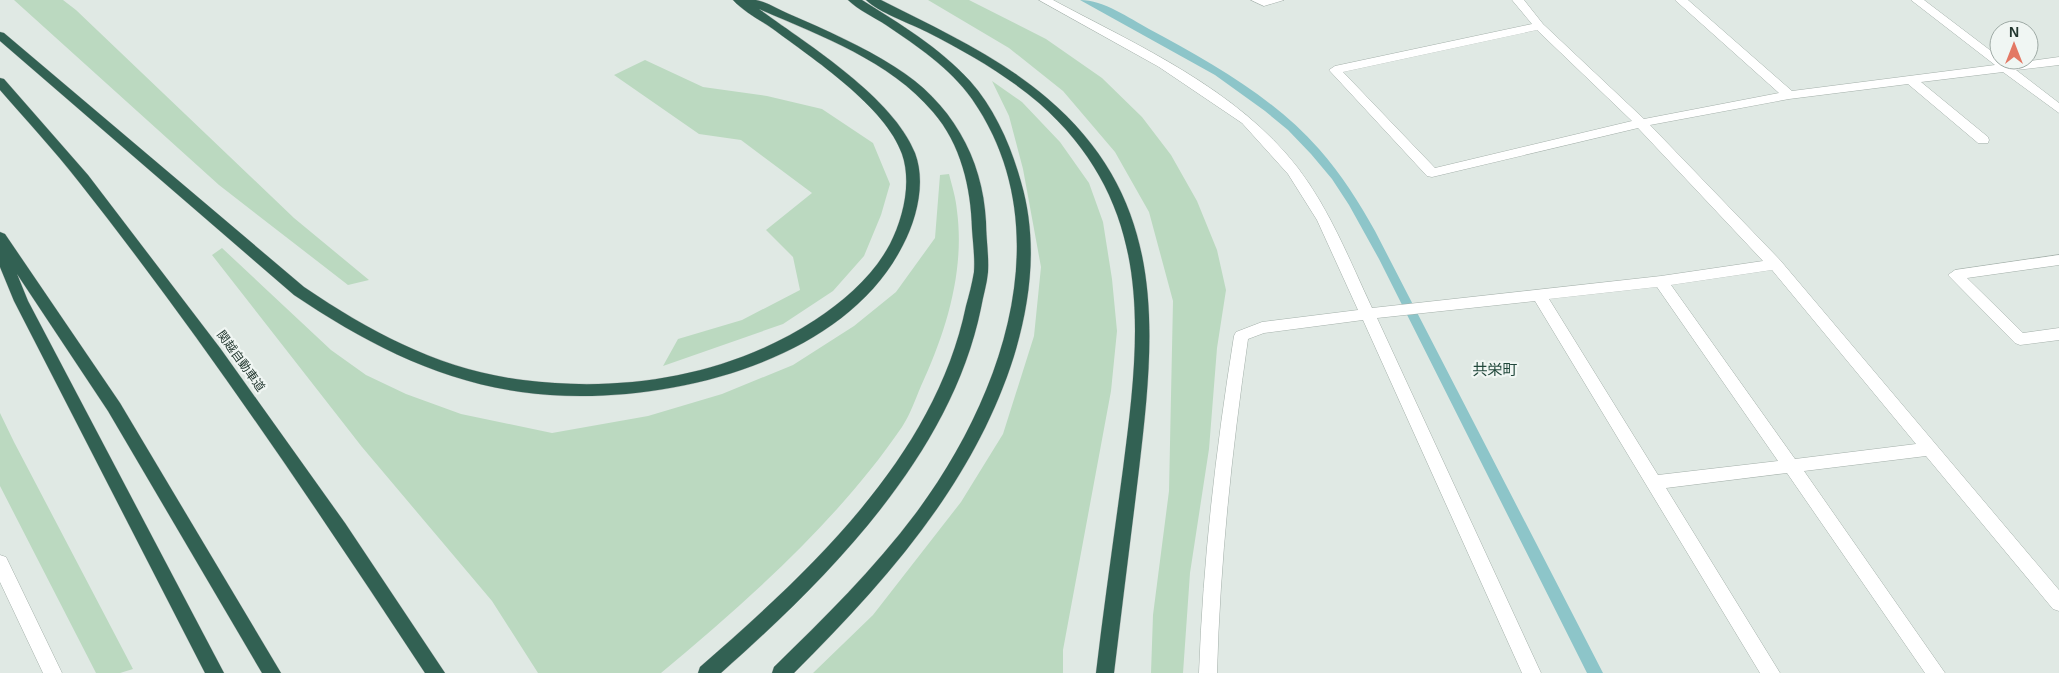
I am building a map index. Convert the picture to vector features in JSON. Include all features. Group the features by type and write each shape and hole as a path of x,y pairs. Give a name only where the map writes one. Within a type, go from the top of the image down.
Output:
{"highway":[{"path":"0,35 299,291 382,344 427,364 474,378 521,386 569,390 616,389 666,384 714,372 754,358 794,339 830,317 861,293 884,268 899,242 909,216 913,171 908,151 897,130 854,87 739,0"},
{"path":"707,673 822,565 898,473 931,424 952,378 968,334 978,294 982,253 980,217 967,159 938,109 920,90 873,58 748,0"},
{"path":"782,673 840,615 895,553 939,497 960,463 993,397 1005,364 1018,312 1024,273 1024,236 1020,200 1011,168 985,111 967,85 946,64 920,42 854,0"},
{"path":"872,0 980,58 1014,78 1043,100 1070,127 1094,158 1115,194 1130,229 1138,272 1142,311 1142,373 1106,673"},
{"name":"関越自動車道","path":"0,82 83,178 215,352 339,528 436,673"},
{"path":"0,237 114,408 272,673"},
{"path":"0,248 21,301 215,673"}],"street":[{"path":"1045,0 1163,64 1246,120 1292,171 1324,220 1532,673"},
{"path":"1257,0 1264,3 1278,0"},
{"path":"1518,0 1539,26 1641,124 1775,264 2059,603"},
{"path":"1681,0 1789,95"},
{"path":"1917,0 1989,55"},
{"path":"1539,26 1335,70 1432,173 1641,124 1789,95 1990,70"},
{"path":"2039,64 2059,61"},
{"path":"2009,70 2059,109"},
{"path":"1911,80 1983,140"},
{"path":"2059,260 1955,276 2020,339 2059,334"},
{"path":"1208,673 1209,618 1217,517 1241,336 1262,328 1427,307 1661,281 1775,264"},
{"path":"1661,281 1936,673"},
{"path":"1539,294 1656,482 1771,673"},
{"path":"1656,482 1931,449"},
{"path":"0,563 53,673"}],"green space":[{"path":"14,0 63,0 76,10 294,218 369,280 348,285 219,185"},
{"path":"928,0 969,0 1046,39 1102,78 1142,117 1171,155 1197,201 1217,250 1226,290 1217,348 1209,449 1190,573 1183,673 1151,673 1153,615 1169,491 1173,301 1149,212 1115,152 1063,91 1009,48"},
{"path":"645,60 703,87 767,96 822,109 873,143 890,184 881,215 864,256 833,291 783,324 663,366 678,339 742,320 800,290 793,257 766,230 812,193 741,140 699,134 614,75"},
{"path":"992,81 1022,102 1060,142 1089,183 1103,222 1112,279 1117,331 1111,391 1063,650 1063,673 813,673 873,615 961,502 1003,434 1034,336 1041,267 1023,169 1009,116"},
{"path":"949,174 956,201 959,234 956,278 938,344 905,422 877,462 790,558 661,673 538,673 492,601 362,447 212,255 222,248 331,350 366,375 406,394 461,414 552,433 648,416 722,394 793,365 854,326 896,292 935,238 940,175"},
{"path":"0,413 133,669 120,673 96,673 0,486"}],"waterway":[{"path":"1085,0 1193,57 1244,90 1292,128 1315,151 1335,176 1370,231 1385,259 1427,346 1595,673"}],"district":[{"name":"共栄町","path":"1495,370"}]}
